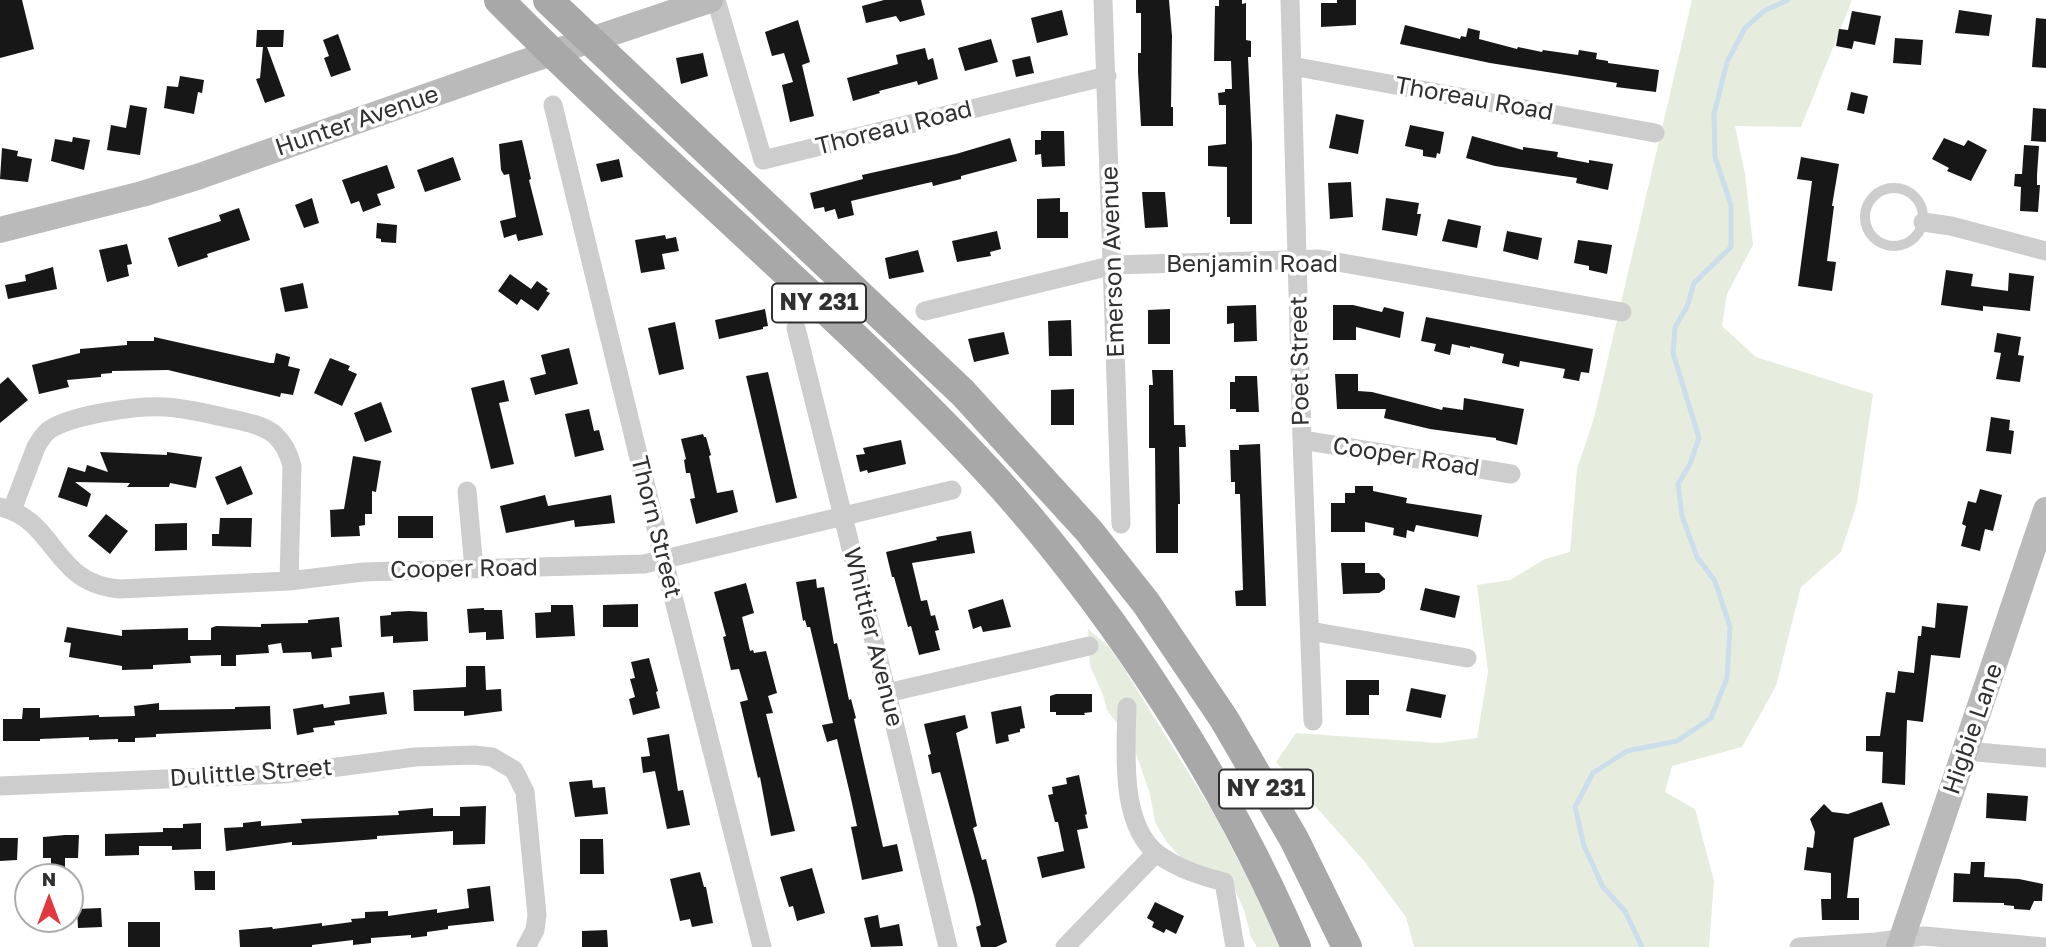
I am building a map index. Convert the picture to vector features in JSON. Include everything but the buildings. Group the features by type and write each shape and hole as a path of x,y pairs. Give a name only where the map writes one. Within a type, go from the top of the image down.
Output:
{"main road":[{"name":"NY 231","path":"499,0 913,393 977,458 1039,530 1124,641 1194,751 1250,852 1296,947"},
{"name":"NY 231","path":"548,0 963,393 1089,531 1146,603 1206,690 1294,839 1347,947"}],"street":[{"name":"Hunter Avenue","path":"0,230 142,194 197,177 710,0"},
{"name":"Thoreau Road","path":"716,0 763,160 1107,76"},
{"name":"Emerson Avenue","path":"1104,0 1121,524"},
{"name":"Poet Street","path":"1290,0 1313,721"},
{"name":"Thoreau Road","path":"1292,66 1655,133"},
{"name":"Thorn Street","path":"554,105 664,561 762,947"},
{"path":"1923,222 1951,226 2046,251"},
{"name":"Benjamin Road","path":"925,311 1114,265 1320,259 1622,312"},
{"name":"Whittier Avenue","path":"796,328 948,947"},
{"path":"6,508 42,437 66,423 124,409 152,406 183,408 252,424 265,429 280,440 292,466 289,581"},
{"name":"Cooper Road","path":"1302,440 1511,474"},
{"name":"Cooper Road","path":"6,508 30,521 75,573 100,586 132,589 289,581 363,572 644,564 952,490"},
{"path":"467,491 474,569"},
{"name":"Higbie Lane","path":"1900,943 1965,751 2036,570 2046,510"},
{"path":"1310,631 1467,658"},
{"path":"887,693 1088,646"},
{"path":"1126,707 1126,776 1131,809 1140,831 1156,853 1180,868 1224,883 1235,947"},
{"path":"1965,751 2046,758"},
{"name":"Dulittle Street","path":"0,786 292,773 415,757 474,755 500,760 520,776 526,792 537,915 535,930 526,947"},
{"path":"1065,947 1156,853"},
{"path":"1799,947 1900,943 1924,936 2043,947"}],"lane":[{"path":"1898,188 1907,191 1920,204 1923,222 1913,239 1895,246 1885,245 1876,241 1869,233 1865,214 1867,205 1879,191 1898,188"}],"shaded area":[{"path":"1692,0 1852,0 1801,127 1735,126 1745,174 1753,245 1727,294 1722,326 1756,357 1873,394 1857,503 1841,552 1801,587 1776,686 1742,747 1672,766 1665,792 1695,809 1714,881 1709,947 1414,947 1406,917 1365,862 1276,762 1296,733 1438,743 1477,738 1488,672 1477,585 1510,580 1545,559 1570,552 1577,469 1594,418"},
{"path":"1088,629 1109,647 1123,667 1213,812 1284,947 1257,947 1233,886 1186,863 1166,841 1155,822 1150,794 1133,745 1107,710 1090,666"}],"waterway":[{"path":"1642,947 1625,911 1603,887 1584,846 1575,807 1593,773 1627,751 1677,741 1711,718 1727,678 1730,627 1715,581 1697,557 1682,516 1678,484 1690,464 1699,438 1673,353 1675,327 1687,307 1694,283 1731,247 1731,205 1715,157 1714,114 1727,62 1745,28 1764,11 1788,0"}]}
